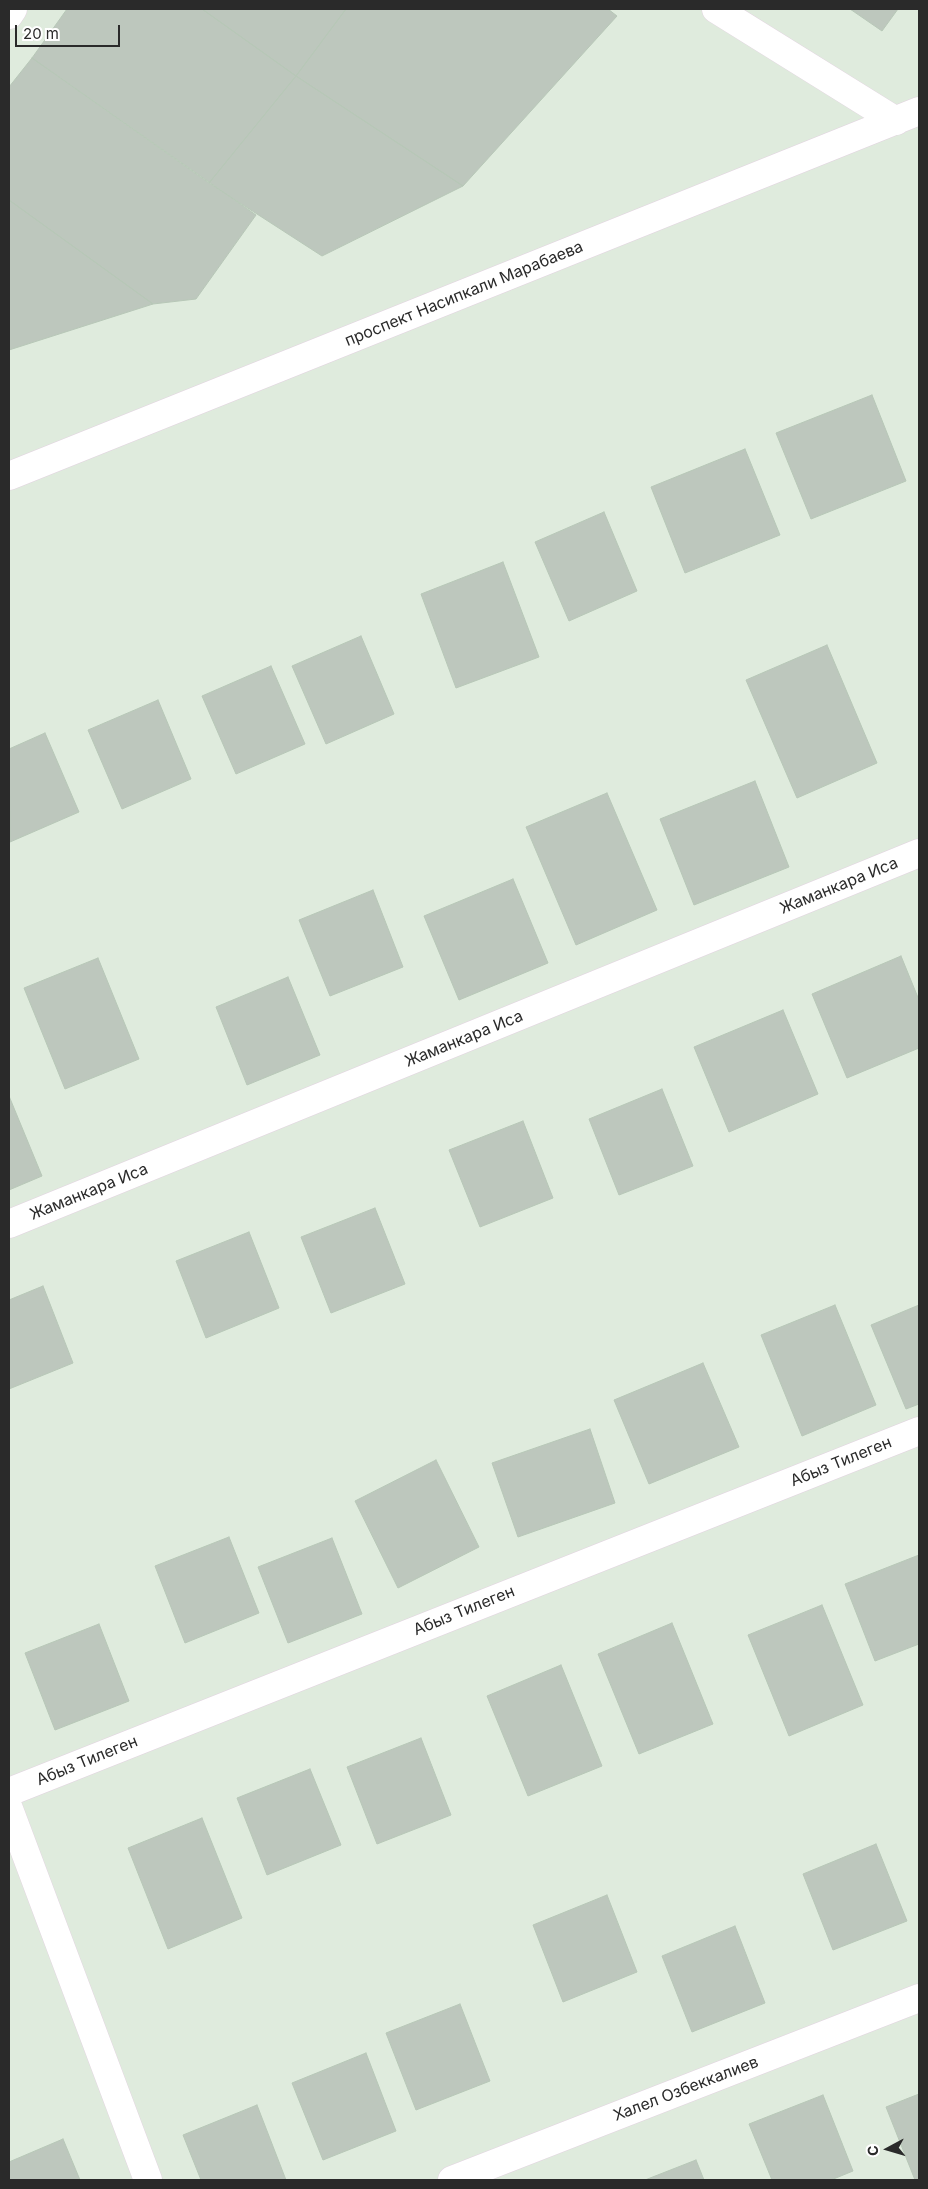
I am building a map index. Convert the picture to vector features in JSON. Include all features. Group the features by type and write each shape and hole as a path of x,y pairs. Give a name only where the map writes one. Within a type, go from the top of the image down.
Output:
{"street":[{"path":"9,15 13,9"},
{"path":"716,9 907,116"},
{"name":"проспект Насипкали Марабаева","path":"9,476 907,116"},
{"name":"Жаманкара Иса","path":"9,1224 919,853"},
{"name":"Абыз Тилеген","path":"9,1792 919,1431"},
{"path":"9,1809 148,2180"},
{"name":"Халел Озбеккалиев","path":"452,2180 919,1998"}],"building":[{"path":"67,9 202,9 296,76 209,183 32,58"},
{"path":"202,9 346,9 296,76"},
{"path":"346,9 608,9 617,16 463,186 296,76"},
{"path":"850,9 898,9 882,31"},
{"path":"32,58 256,215 196,299 153,304 9,200 9,87"},
{"path":"296,76 463,186 322,256 209,183"},
{"path":"9,200 153,304 9,350"},
{"path":"872,395 906,481 811,519 776,433"},
{"path":"745,449 780,535 685,573 651,487"},
{"path":"604,512 637,591 569,621 535,542"},
{"path":"503,562 539,657 456,688 421,594"},
{"path":"361,636 394,714 326,744 292,666"},
{"path":"827,645 877,763 797,798 746,680"},
{"path":"271,666 305,744 236,774 202,696"},
{"path":"158,700 191,779 122,809 88,730"},
{"path":"45,733 79,812 10,842 9,749"},
{"path":"755,781 789,867 694,905 660,819"},
{"path":"607,793 657,910 576,945 526,827"},
{"path":"513,879 548,963 459,1000 424,916"},
{"path":"373,890 403,967 330,996 299,920"},
{"path":"901,956 919,1000 919,1048 847,1078 812,994"},
{"path":"98,958 139,1059 65,1089 24,988"},
{"path":"288,977 320,1055 247,1085 216,1007"},
{"path":"783,1010 818,1094 729,1132 694,1047"},
{"path":"662,1089 693,1166 619,1195 589,1119"},
{"path":"9,1096 42,1176 9,1190"},
{"path":"523,1121 553,1198 480,1227 449,1150"},
{"path":"375,1208 405,1284 331,1313 301,1237"},
{"path":"249,1232 279,1308 206,1338 176,1261"},
{"path":"43,1286 73,1363 9,1389 9,1300"},
{"path":"835,1305 876,1405 802,1436 761,1335"},
{"path":"919,1305 919,1404 906,1409 871,1325"},
{"path":"703,1363 739,1447 649,1484 614,1400"},
{"path":"590,1429 615,1503 518,1537 492,1463"},
{"path":"436,1460 479,1547 398,1588 355,1501"},
{"path":"229,1537 259,1613 185,1643 155,1566"},
{"path":"332,1538 362,1614 288,1643 258,1567"},
{"path":"919,1555 919,1644 875,1661 845,1584"},
{"path":"822,1605 863,1705 789,1736 748,1635"},
{"path":"672,1623 713,1724 639,1754 598,1654"},
{"path":"99,1624 129,1701 55,1730 25,1653"},
{"path":"561,1665 602,1766 528,1796 487,1696"},
{"path":"421,1738 451,1815 377,1844 347,1767"},
{"path":"310,1769 341,1845 267,1875 237,1798"},
{"path":"202,1818 242,1918 168,1949 128,1848"},
{"path":"876,1844 907,1921 833,1950 803,1874"},
{"path":"607,1895 637,1972 563,2002 533,1925"},
{"path":"735,1926 765,2003 692,2032 662,1956"},
{"path":"460,2004 490,2081 416,2110 386,2033"},
{"path":"366,2053 396,2131 323,2160 292,2083"},
{"path":"919,2094 919,2180 915,2180 886,2107"},
{"path":"823,2095 853,2171 831,2180 772,2180 749,2124"},
{"path":"257,2105 286,2180 201,2180 183,2135"},
{"path":"63,2139 80,2180 9,2180 9,2162"},
{"path":"696,2160 704,2180 645,2180"}]}
